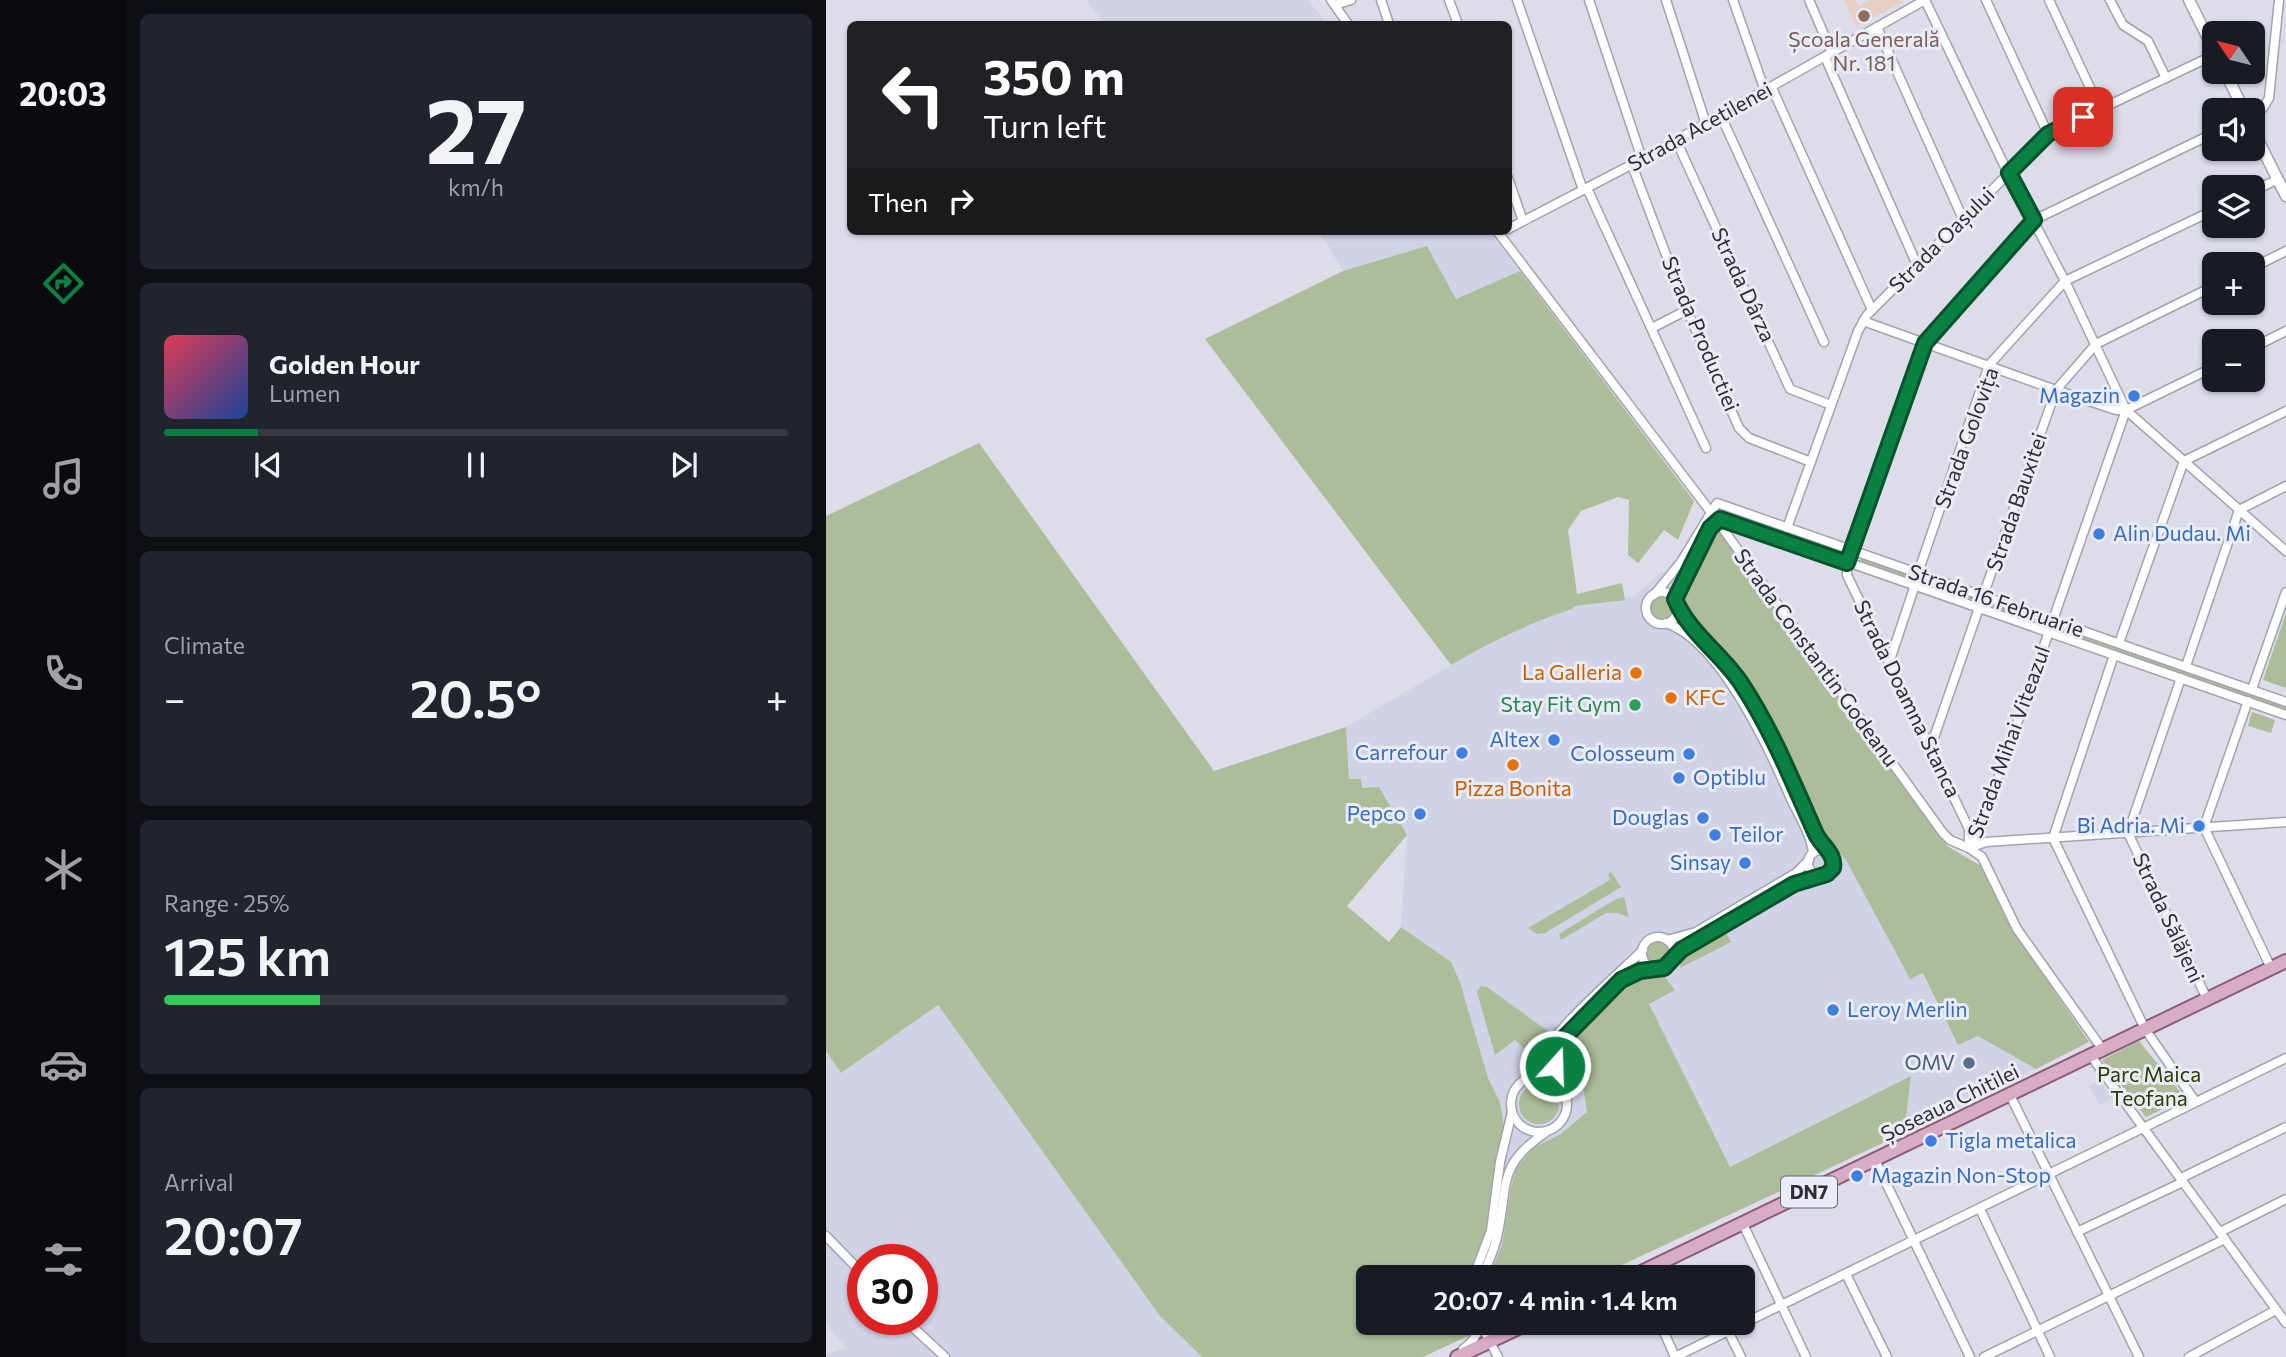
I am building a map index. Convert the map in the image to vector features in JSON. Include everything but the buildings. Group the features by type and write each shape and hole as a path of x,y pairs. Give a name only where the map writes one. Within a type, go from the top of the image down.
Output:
{"main road":[{"name":"Șoseaua Chitilei","path":"1658,1265 2286,961"},
{"path":"1457,1357 1504,1335"}],"street":[{"path":"1346,21 1333,3 1351,0"},
{"path":"1381,0 1388,21"},
{"path":"1449,0 1457,21"},
{"path":"1517,0 1585,189 1706,448"},
{"path":"1589,0 1642,159"},
{"path":"1666,0 1706,124"},
{"path":"1733,0 1768,89 1872,310"},
{"path":"1809,0 1828,55 1917,265"},
{"path":"1925,0 2096,344 2126,410 2286,551"},
{"name":"Strada Acetilenei","path":"1512,227 1632,165 1925,0"},
{"path":"1986,0 2048,134"},
{"path":"2049,0 2100,109"},
{"path":"2109,0 2123,25 2148,41 2166,78"},
{"path":"2189,0 2202,27"},
{"path":"2265,105 2269,99 2279,0"},
{"path":"1877,27 1962,219"},
{"name":"Strada Oașului","path":"1787,528 1863,321 1872,310 2048,134 2202,58"},
{"path":"1721,116 1824,342"},
{"path":"1847,563 1925,343 2034,220 2202,139"},
{"name":"Strada Dârza","path":"1676,140 1790,389 1831,405"},
{"path":"2265,154 2286,196"},
{"name":"Strada Productiei","path":"1632,165 1687,310 1743,433 1749,438 1811,462"},
{"path":"2265,186 2278,180"},
{"path":"1512,190 1523,222"},
{"name":"Strada Golovița","path":"1918,573 1989,365 2065,281 2202,216"},
{"name":"Strada Constantin Godeanu","path":"1505,235 1710,511 1943,833 1953,842 1969,848 1982,858 2017,929 2144,1128 2286,1323"},
{"path":"2265,262 2286,251"},
{"name":"Strada Bauxitei","path":"1983,596 2056,390 2096,344 2202,292"},
{"path":"1652,328 1687,310"},
{"path":"1863,321 2116,410 2126,410 2202,373"},
{"path":"2265,342 2286,331"},
{"name":"Strada Mihai Viteazul","path":"1969,848 1981,827 2126,410"},
{"path":"2119,643 2184,461 2286,411"},
{"path":"2186,666 2239,510 2286,486"},
{"name":"Strada 16 Februarie","path":"1710,511 1717,503 2286,702"},
{"path":"1710,511 1681,562 1647,604 1648,615 1654,622 1666,623 1682,630 1695,641 1729,682 1775,761 1810,838 1809,868 1818,875"},
{"name":"Strada 16 Februarie","path":"1716,521 1724,519 2286,715"},
{"path":"1666,623 1674,619 1677,603 1716,521"},
{"name":"Strada Doamna Stanca","path":"1847,563 1847,575 1969,830 1969,848"},
{"path":"1889,663 1914,585"},
{"path":"2252,689 2286,592"},
{"path":"1487,1265 1495,1246 1510,1168 1514,1160 1527,1145 1556,1126 1566,1111 1567,1102 1560,1086 1555,1059 1564,1038 1621,980 1653,968 1668,966 1681,950 1794,884 1827,874 1833,868 1834,859 1816,836 1791,776 1758,709 1727,663 1688,623 1668,593 1654,595"},
{"path":"1930,749 1979,608"},
{"path":"2115,656 2053,838 2145,1029 2195,1101"},
{"name":"Strada Sălăjeni","path":"2181,678 2128,833 2207,999"},
{"path":"2248,701 2204,827 2271,968"},
{"path":"1969,848 1986,842 2285,822"},
{"path":"1478,1265 1491,1231 1500,1162 1513,1112 1514,1092 1557,1034 1643,950 1647,942 1653,938 1667,940 1696,932 1796,873 1811,856 1821,850 1829,852"},
{"path":"1667,940 1673,947 1674,957"},
{"path":"1643,950 1643,959 1653,968"},
{"path":"1755,1318 2286,1058"},
{"path":"1523,1081 1538,1076 1546,1077 1560,1086"},
{"path":"2010,1095 2139,1357"},
{"path":"1513,1112 1526,1129 1548,1131"},
{"path":"2077,1232 2286,1127"},
{"path":"1875,1160 1970,1357"},
{"path":"1984,1357 2109,1296 2286,1199"},
{"path":"1980,1209 2050,1357"},
{"path":"1743,1224 1806,1357"},
{"path":"826,1236 847,1258"},
{"path":"1846,1274 1887,1357"},
{"path":"2189,1357 2276,1310"},
{"path":"921,1335 945,1357"},
{"path":"1451,1357 1472,1343 1476,1335"},
{"path":"1487,1335 1498,1357"},
{"path":"1491,1341 1492,1335"},
{"path":"1665,1335 1675,1357 1720,1335"},
{"path":"1730,1335 1741,1357"}],"shaded area":[{"path":"1086,0 1308,0 1325,21 1103,21"},
{"name":"Școala Generală Nr. 181","path":"1844,0 1856,0 1859,6 1870,0 1903,2 1856,26"},
{"path":"1321,235 1492,235 1520,271 1456,299 1427,247 1343,271"},
{"path":"1662,572 1688,591 1684,602 1687,613 1721,647 1740,671 1768,716 1823,835 1846,860 1910,978 1923,973 1958,1045 1978,1035 2036,1069 1622,1265 1473,1265 1482,1245 1497,1152 1504,1126 1500,1102 1488,1078 1460,982 1451,962 1401,927 1407,835 1362,788 1349,779 1346,727 1499,637 1574,606 1633,597"},
{"path":"937,1004 1160,1316 1202,1357 826,1357 826,1354 846,1348 826,1324 826,1051 842,1073"},
{"path":"2100,1080 2112,1098 2100,1105 2089,1086"}],"green space":[{"path":"1427,246 1456,299 1520,271 1694,501 1678,540 1664,530 1638,563 1628,555 1629,500 1618,497 1581,511 1568,530 1577,594 1622,583 1625,600 1574,606 1510,634 1451,665 1205,339 1343,271"},
{"path":"979,443 1214,771 1346,727 1349,779 1361,779 1362,788 1379,787 1407,835 1347,906 1389,942 1401,927 1451,962 1460,982 1488,1078 1500,1102 1504,1126 1497,1152 1487,1231 1473,1265 1356,1265 1356,1335 1471,1335 1423,1357 1202,1357 1160,1316 938,1005 841,1073 826,1051 826,516"},
{"path":"1719,508 1840,550 1845,555 1840,558 1721,515"},
{"path":"1717,533 1720,533 1947,846 1981,866 2009,924 2089,1042 2036,1069 1978,1036 1958,1045 1923,973 1910,979 1846,860 1823,835 1768,716 1740,671 1721,647 1687,613 1685,597"},
{"path":"1863,557 2043,619 2046,625 2044,627 1859,562"},
{"path":"1662,597 1670,600 1673,608 1670,616 1662,619 1654,616 1651,608 1654,600"},
{"path":"2286,613 2286,688 2263,680"},
{"path":"2052,623 2286,705 2286,714 2056,633 2050,625"},
{"path":"2252,712 2275,720 2271,733 2248,726"},
{"path":"1611,872 1621,887 1545,933 1537,934 1528,928 1610,880 1608,874"},
{"path":"1624,897 1629,918 1618,913 1606,913 1561,940 1559,934 1616,899"},
{"path":"1724,929 1731,942 1680,968 1691,950"},
{"path":"1658,942 1666,945 1669,953 1666,961 1658,964 1650,961 1647,953 1650,945"},
{"path":"1649,975 1664,976 1675,990 1649,1004 1730,1167 1911,1076 1904,1133 1622,1265 1494,1265 1502,1245 1516,1169 1533,1148 1561,1134 1587,1112 1584,1091 1569,1079 1564,1069 1563,1057 1568,1043 1622,987"},
{"path":"1481,986 1487,987 1549,1032 1531,1055 1515,1040 1495,1055 1477,992"},
{"name":"Parc Maica Teofana","path":"2139,1041 2185,1098 2146,1117 2102,1060"},
{"path":"1539,1084 1553,1090 1559,1104 1553,1118 1539,1124 1525,1118 1519,1104 1525,1090"}],"place":[{"name":"Școala Generală Nr. 181","path":"1864,16"},
{"name":"Magazin","path":"2134,396"},
{"name":"Alin Dudau. Mi","path":"2099,534"},
{"name":"La Galleria","path":"1636,673"},
{"name":"KFC","path":"1671,698"},
{"name":"Stay Fit Gym","path":"1635,705"},
{"name":"Altex","path":"1554,740"},
{"name":"Carrefour","path":"1462,753"},
{"name":"Colosseum","path":"1689,754"},
{"name":"Pizza Bonita","path":"1513,765"},
{"name":"Optiblu","path":"1679,778"},
{"name":"Pepco","path":"1420,814"},
{"name":"Douglas","path":"1703,818"},
{"name":"Bi Adria. Mi","path":"2199,826"},
{"name":"Teilor","path":"1715,835"},
{"name":"Sinsay","path":"1745,863"},
{"name":"Leroy Merlin","path":"1833,1010"},
{"name":"OMV","path":"1969,1063"},
{"name":"Tigla metalica","path":"1931,1141"},
{"name":"Magazin Non-Stop","path":"1857,1176"}],"route":[{"path":"1555,1066 1557,1051 1564,1038 1621,980 1640,971 1668,966 1681,950 1798,881 1822,876 1833,868 1834,859 1816,836 1791,776 1758,709 1727,663 1684,618 1675,599 1710,528 1720,519 1847,563 1925,343 2034,220 2009,173 2048,134 2083,117"}]}
